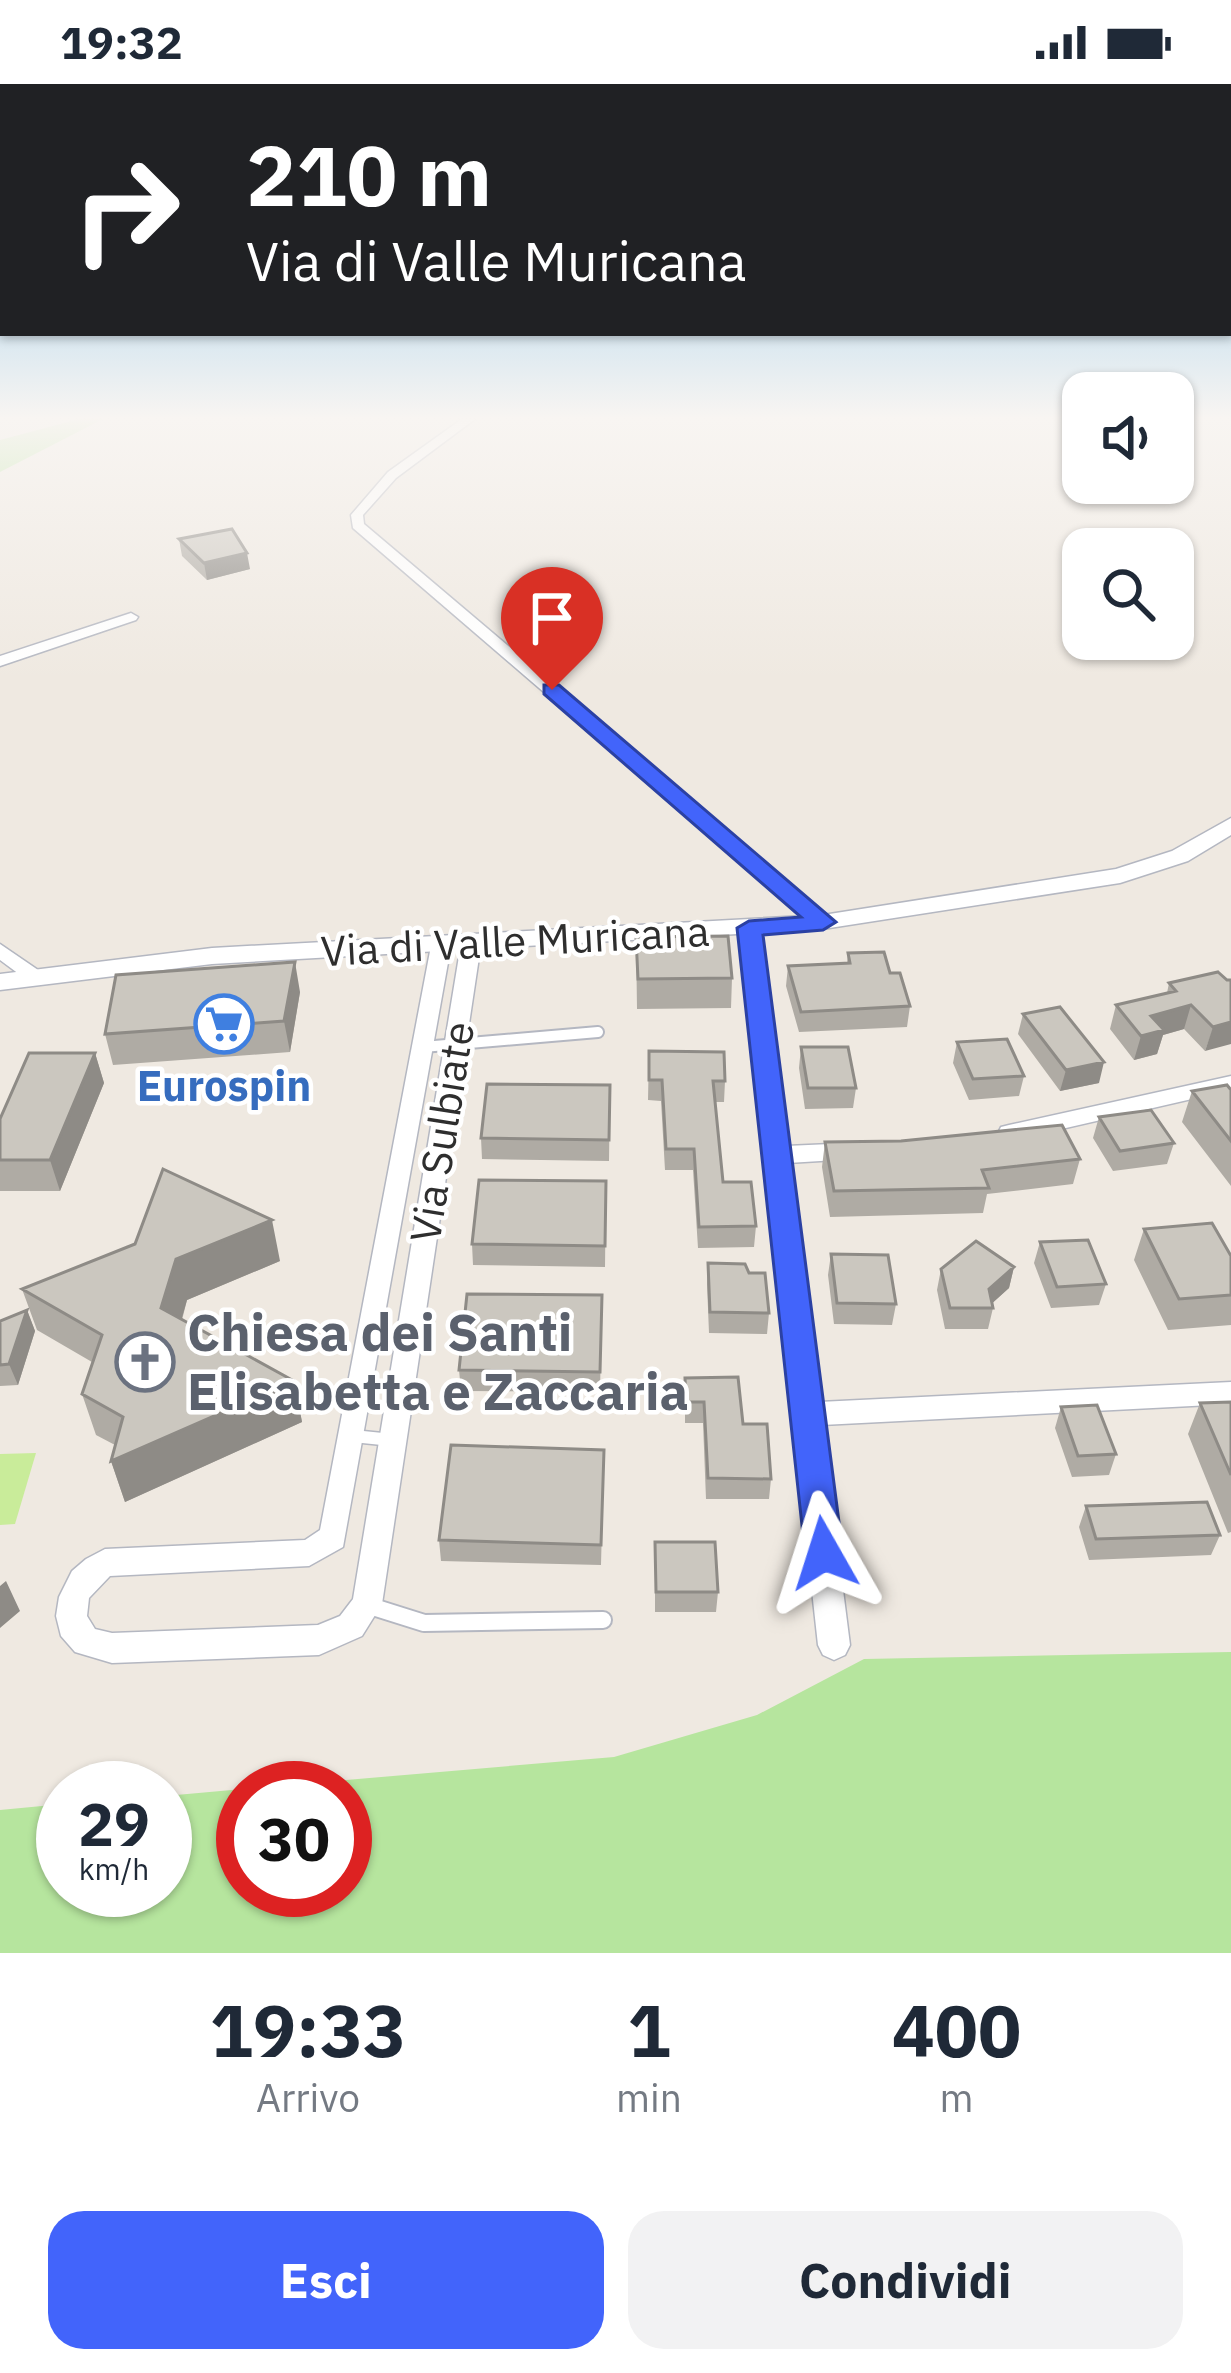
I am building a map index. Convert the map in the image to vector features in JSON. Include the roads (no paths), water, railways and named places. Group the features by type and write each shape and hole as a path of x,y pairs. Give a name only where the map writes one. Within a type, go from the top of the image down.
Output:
{"street":[{"path":"362,506 357,523 823,922"},
{"path":"0,661 131,616"},
{"name":"Via di Valle Muricana","path":"0,982 212,956 823,922 1017,895 1142,871 1180,856 1231,825"},
{"path":"749,928 834,1645"},
{"name":"Via Sulbiate","path":"441,946 335,1532 324,1548 118,1559 83,1580 70,1614 76,1636 112,1648 319,1640 351,1626 367,1604 471,944"},
{"path":"0,950 34,976"},
{"path":"979,1139 1231,1083"},
{"path":"779,1155 880,1149"},
{"path":"809,1414 1231,1394"}],"lane":[{"path":"423,1047 598,1032"},
{"path":"398,1186 434,1186"},
{"path":"378,1298 417,1298"},
{"path":"353,1436 395,1441"},
{"path":"367,1604 424,1623 603,1620"}],"place":[{"name":"Eurospin","path":"224,1024"},
{"name":"Chiesa dei Santi Elisabetta e Zaccaria","path":"145,1362"}]}
